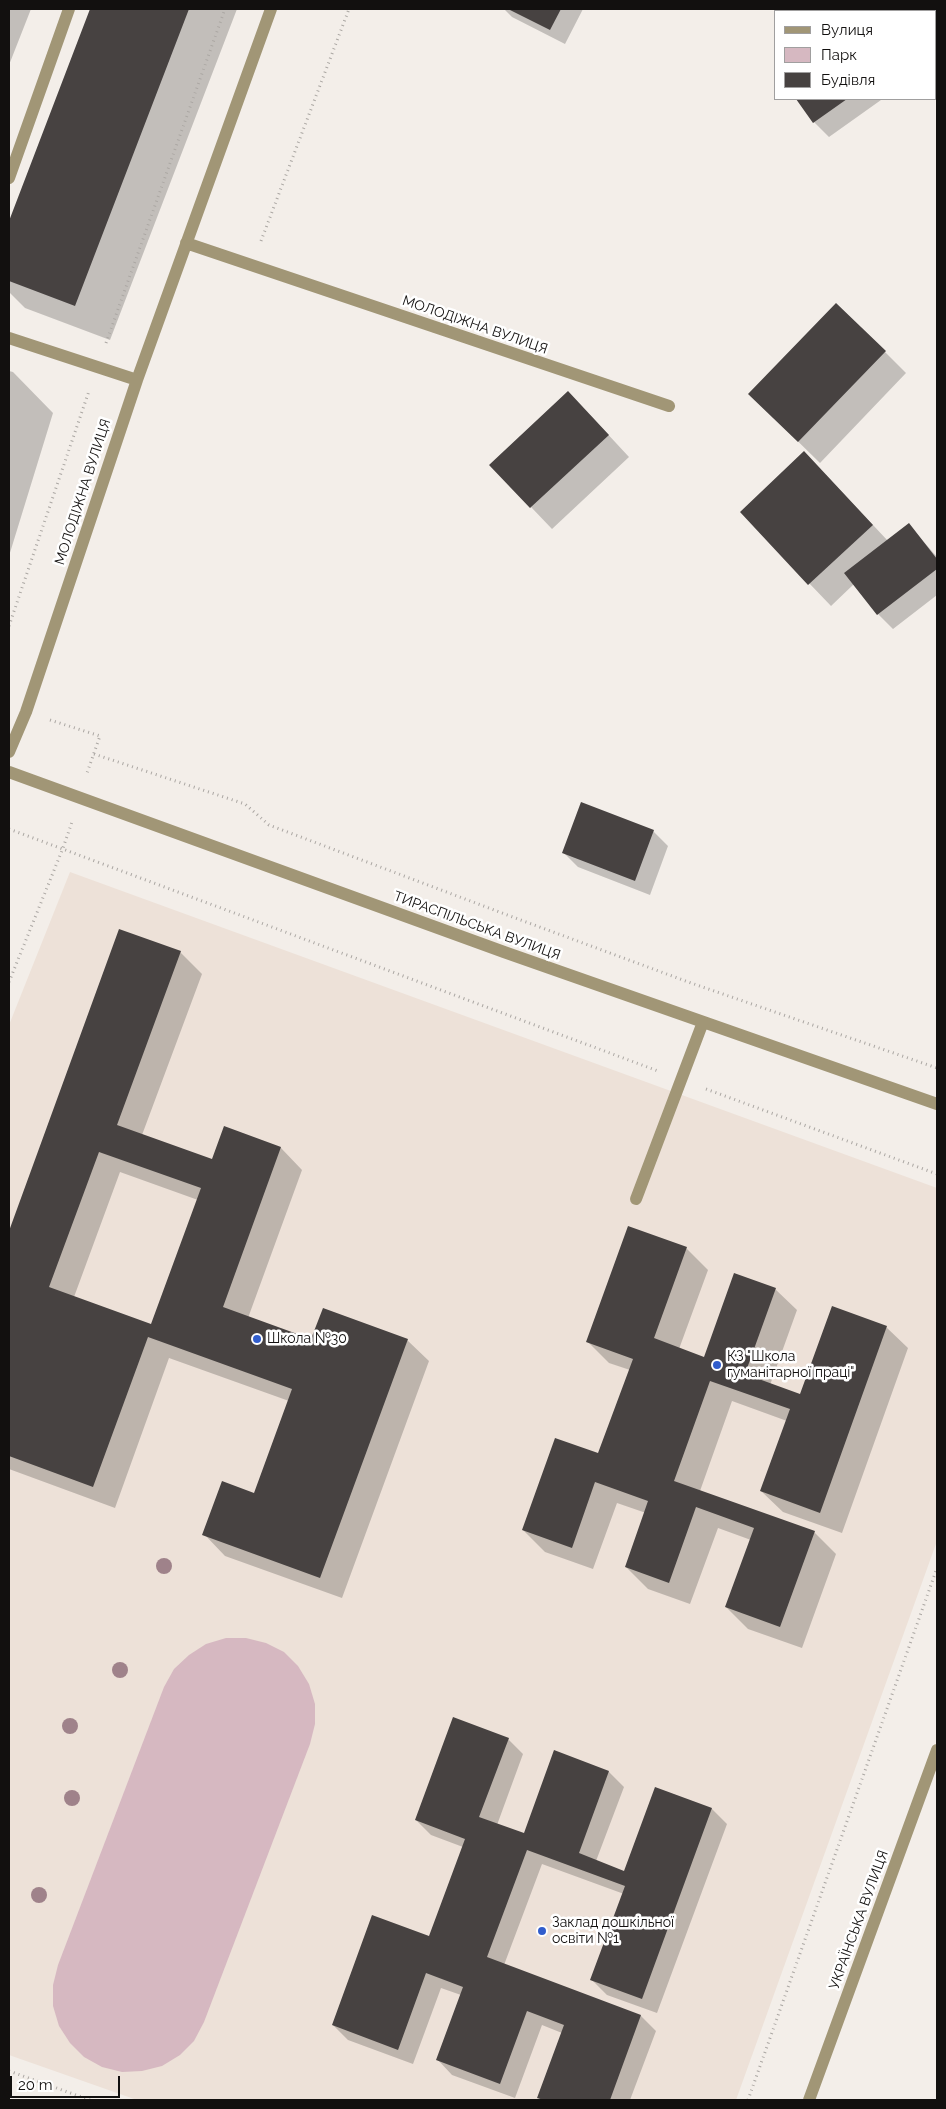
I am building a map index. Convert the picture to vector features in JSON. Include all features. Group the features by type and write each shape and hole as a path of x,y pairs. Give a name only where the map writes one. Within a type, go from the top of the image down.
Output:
{"street":[{"path":"9,178 69,9"},
{"name":"МОЛОДІЖНА ВУЛИЦЯ","path":"9,752 26,712 137,380 272,9"},
{"name":"МОЛОДІЖНА ВУЛИЦЯ","path":"186,243 669,406"},
{"path":"9,338 137,380"},
{"name":"ТИРАСПІЛЬСЬКА ВУЛИЦЯ","path":"9,772 495,949 937,1104"},
{"path":"636,1199 703,1022"},
{"name":"УКРАЇНСЬКА ВУЛИЦЯ","path":"809,2100 937,1750"}],"path":[{"path":"9,626 98,366 225,9"},
{"path":"252,265 348,9"},
{"path":"9,982 63,848 100,736 26,712"},
{"path":"94,754 245,804 269,825 508,915 691,983 937,1068"},
{"path":"9,829 937,1174"},
{"path":"748,2100 937,1568"},
{"path":"9,2071 90,2100"}],"shaded area":[{"path":"70,872 937,1188 937,1541 736,2100 137,2100 9,2055 9,1025"}],"green space":[{"path":"226,1638 246,1638 266,1643 284,1652 298,1666 309,1684 315,1704 315,1724 310,1744 204,2022 194,2041 180,2055 162,2066 142,2071 122,2072 102,2067 84,2057 70,2043 59,2026 53,2006 53,1985 58,1965 164,1687 174,1669 189,1655 206,1644"}],"building":[{"path":"90,9 189,9 75,306 9,281 9,221"},
{"path":"508,9 561,9 550,30"},
{"path":"797,100 846,100 813,123"},
{"path":"836,303 886,351 798,442 748,394"},
{"path":"568,391 609,435 530,508 489,465"},
{"path":"804,451 873,525 808,585 740,512"},
{"path":"909,523 937,559 937,569 877,615 844,573"},
{"path":"581,802 654,830 635,881 562,853"},
{"path":"119,929 181,951 117,1125 212,1159 224,1126 281,1147 223,1307 311,1339 323,1308 408,1339 320,1578 202,1535 222,1481 254,1493 292,1389 148,1337 93,1487 9,1456 9,1231","holes":["99,1152 201,1188 151,1324 49,1287"]},
{"path":"628,1226 687,1247 654,1338 704,1357 734,1273 776,1288 745,1374 800,1394 832,1306 887,1326 820,1513 760,1491 790,1409 710,1381 674,1481 815,1531 780,1627 725,1607 754,1528 696,1507 669,1583 625,1567 648,1501 595,1482 572,1548 522,1530 555,1438 598,1453 633,1359 586,1342"},
{"path":"453,1717 509,1738 479,1817 524,1833 554,1750 609,1771 579,1853 624,1871 655,1787 712,1808 642,1999 590,1980 625,1886 527,1850 487,1957 641,2015 610,2100 544,2100 537,2098 564,2025 527,2011 500,2084 436,2060 463,1987 426,1973 398,2050 332,2025 372,1915 429,1936 465,1839 415,1820"}],"place":[{"name":"Школа №30","path":"257,1339"},
{"name":"КЗ \"Школа гуманітарної праці\"","path":"717,1365"},
{"name":"Заклад дошкільної освіти №1","path":"542,1931"}]}
